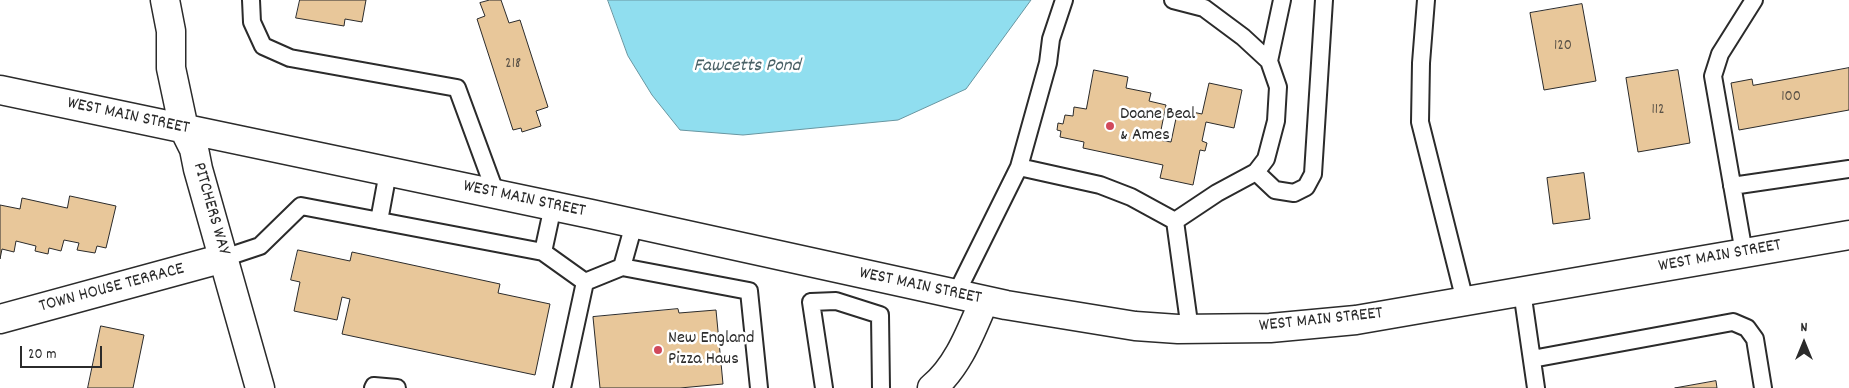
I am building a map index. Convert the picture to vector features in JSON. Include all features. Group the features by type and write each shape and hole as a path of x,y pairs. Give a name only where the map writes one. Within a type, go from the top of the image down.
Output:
{"main road":[{"name":"PITCHERS WAY","path":"165,0 171,31 171,68 184,129 194,149 260,388"},
{"name":"WEST MAIN STREET","path":"0,90 553,206 984,301 1136,326 1190,330 1270,328 1356,320 1849,236"},
{"name":"TOWN HOUSE TERRACE","path":"0,319 224,258"},
{"path":"932,388 948,371 966,342 984,301"},
{"path":"0,319 0,324"}],"lane":[{"path":"251,0 252,22 263,46 290,58 457,88 496,194"},
{"path":"956,294 1019,168 1048,63 1050,39 1064,0"},
{"path":"1173,0 1204,8 1243,37 1269,61 1278,87 1276,121 1266,159 1256,172 1217,193 1174,221"},
{"path":"1269,61 1282,0"},
{"path":"1256,172 1275,190 1294,193 1306,187 1313,174 1324,0"},
{"path":"1426,0 1421,63 1420,122 1465,301"},
{"path":"1744,253 1713,76 1720,54 1754,0"},
{"path":"1019,168 1100,185 1131,197 1174,221"},
{"path":"1732,186 1849,168"},
{"path":"379,221 388,172"},
{"path":"224,258 260,246 301,206 543,252 585,282"},
{"path":"543,252 553,206"},
{"path":"1174,221 1190,330"},
{"path":"622,267 634,224"},
{"path":"585,282 622,267 749,291 759,388"},
{"path":"562,388 585,282"},
{"path":"1522,291 1536,388"},
{"path":"824,388 811,302 836,301 880,315 880,388"},
{"path":"1532,359 1733,322 1747,328 1755,339 1763,388"},
{"path":"373,388 374,386 397,388"}],"water":[{"name":"Fawcetts Pond","path":"608,0 1031,0 966,89 898,120 743,135 680,130 652,95 628,56"}],"building":[{"path":"300,0 366,0 362,22 345,19 344,26 296,18"},
{"path":"490,0 501,0 509,23 520,20 548,107 536,111 541,126 522,132 521,128 513,130 477,19 485,16 480,3"},
{"path":"1582,4 1596,81 1544,90 1530,13"},
{"path":"1849,68 1849,110 1739,130 1731,83 1752,79 1753,85"},
{"name":"Doane Beal & Ames","path":"1094,70 1128,77 1126,88 1151,93 1149,101 1166,105 1159,140 1171,142 1178,109 1202,114 1209,83 1242,90 1234,128 1206,122 1202,141 1207,143 1205,151 1200,150 1193,185 1160,178 1163,165 1083,148 1084,142 1060,137 1061,131 1057,130 1058,123 1063,124 1065,115 1073,116 1074,107 1086,109"},
{"path":"1678,70 1690,143 1638,152 1626,78"},
{"path":"1584,173 1590,219 1553,224 1547,178"},
{"path":"70,196 116,206 106,248 97,246 95,253 77,250 79,243 64,240 61,251 49,248 48,254 35,251 36,246 16,241 14,252 2,249 0,259 0,205 20,209 22,198 67,208"},
{"path":"298,250 350,261 352,252 500,284 498,293 550,304 535,375 342,334 350,299 342,297 337,320 294,311 300,282 291,280"},
{"name":"New England Pizza Haus","path":"678,309 679,313 716,310 723,384 680,388 600,388 593,317"},
{"path":"101,326 144,335 133,388 88,388"},
{"path":"1716,381 1717,388 1675,388"}],"place":[{"name":"Doane Beal & Ames","path":"1110,126"},
{"name":"New England Pizza Haus","path":"658,350"}]}
